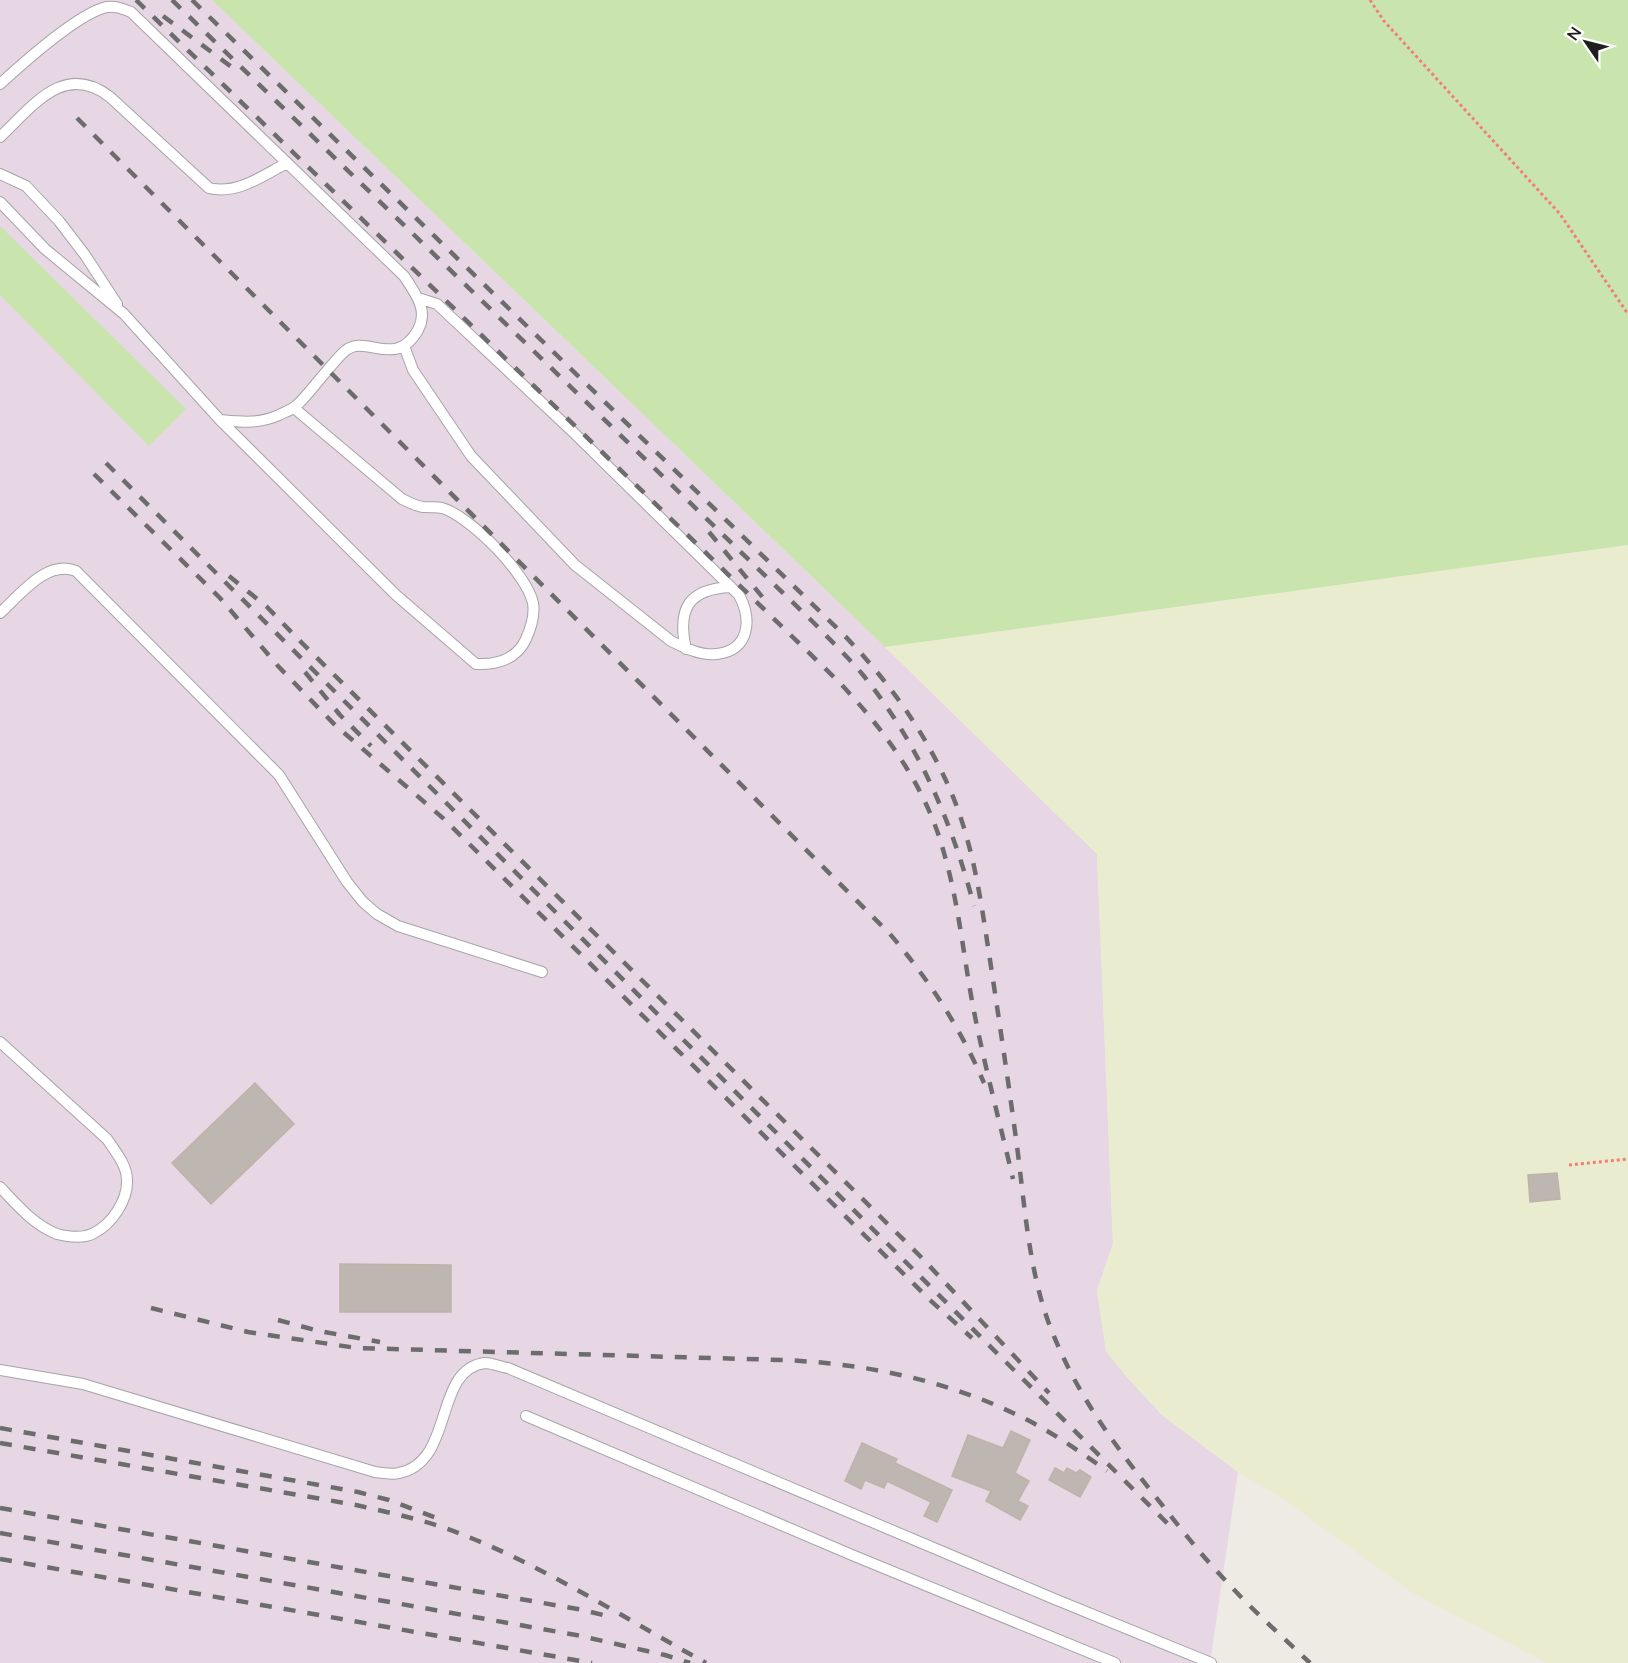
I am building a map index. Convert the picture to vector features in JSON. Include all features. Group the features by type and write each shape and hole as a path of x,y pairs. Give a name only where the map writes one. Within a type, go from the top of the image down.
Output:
{"lane":[{"path":"0,84 20,66 90,14 105,8 116,7 131,12 404,276 423,310 421,324 414,337 404,346 391,350 360,345 346,350 294,408 265,421 244,423 220,420"},
{"path":"0,137 53,89 66,84 83,84 100,89 110,97 208,188 220,191 240,187 287,163"},
{"path":"0,174 26,186 59,221 85,255 124,314"},
{"path":"0,202 45,249 124,314 220,420 396,595 476,664 492,664 512,657 524,644 532,624 533,604 527,588 494,545 472,525 442,508 420,506 402,499 294,408"},
{"path":"404,346 412,370 471,456 575,565 671,641 687,649 717,654 732,649 739,643 745,634 748,619 746,607 739,595 573,432 437,304 418,298"},
{"path":"0,613 39,578 53,569 66,567 76,571 279,775 347,882 363,902 377,914 398,926 542,972"},
{"path":"687,649 682,630 683,617 688,605 698,595 712,588 731,587"},
{"path":"0,1042 106,1139 120,1158 127,1179 124,1200 110,1220 93,1233 75,1237 57,1234 37,1224 0,1187"},
{"path":"0,1370 83,1384 375,1472 397,1474 414,1468 430,1453 455,1385 467,1370 486,1363 508,1368 1052,1598 1212,1663"},
{"path":"526,1416 852,1555 1114,1663"}],"path":[{"path":"1370,0 1384,21 1560,214 1628,314"},
{"path":"1569,1165 1628,1159"}],"shaded area":[{"path":"0,0 212,0 1097,854 1113,1244 1097,1290 1106,1351 1162,1415 1238,1472 1210,1663 0,1663"}],"green space":[{"path":"212,0 1628,0 1628,545 885,647"},
{"path":"0,226 186,409 149,446 0,295"},
{"path":"1628,545 1628,1663 1547,1663 1414,1594 1283,1499 1238,1472 1162,1415 1106,1351 1097,1290 1113,1244 1097,854 885,647"}],"building":[{"path":"255,1083 294,1124 211,1204 172,1163"},
{"path":"1557,1173 1560,1199 1530,1202 1528,1175"},
{"path":"340,1264 451,1265 451,1312 340,1312"},
{"path":"1011,1431 1030,1440 1015,1473 1029,1481 1018,1501 1028,1506 1020,1520 986,1501 991,1491 952,1476 968,1435 1003,1448"},
{"path":"862,1443 897,1459 895,1463 952,1490 937,1522 924,1516 931,1502 887,1481 884,1488 865,1480 861,1489 845,1481"},
{"path":"1055,1468 1064,1473 1067,1468 1076,1473 1080,1470 1091,1477 1080,1497 1049,1480"}],"railway":[{"path":"136,0 837,680 887,739 915,782 936,828 944,853 957,908 976,1023 1013,1179"},
{"path":"172,0 816,625 858,669 883,701 931,784 955,844 974,906"},
{"path":"192,0 841,632 873,667 914,723 948,785 971,854 992,973 1032,1259 1048,1321 1058,1345 1092,1410 1178,1525 1236,1592 1310,1663"},
{"path":"163,16 233,68"},
{"path":"77,118 890,934 943,1005 975,1062 984,1083"},
{"path":"106,463 1170,1526"},
{"path":"94,474 220,598 278,666 335,725 444,819 930,1300 972,1338"},
{"path":"709,532 764,599"},
{"path":"229,576 267,607 920,1256 1049,1393"},
{"path":"305,672 340,715 371,746"},
{"path":"151,1308 248,1332 357,1348 782,1360 871,1369 929,1382 986,1401 1038,1425 1107,1471"},
{"path":"278,1320 319,1331 380,1342"},
{"path":"0,1428 358,1492 389,1500 442,1520"},
{"path":"0,1443 356,1505 434,1524 512,1556 578,1590 706,1663"},
{"path":"0,1508 583,1610 611,1617"},
{"path":"0,1533 576,1635 665,1655 690,1663"},
{"path":"0,1559 592,1663"}]}
